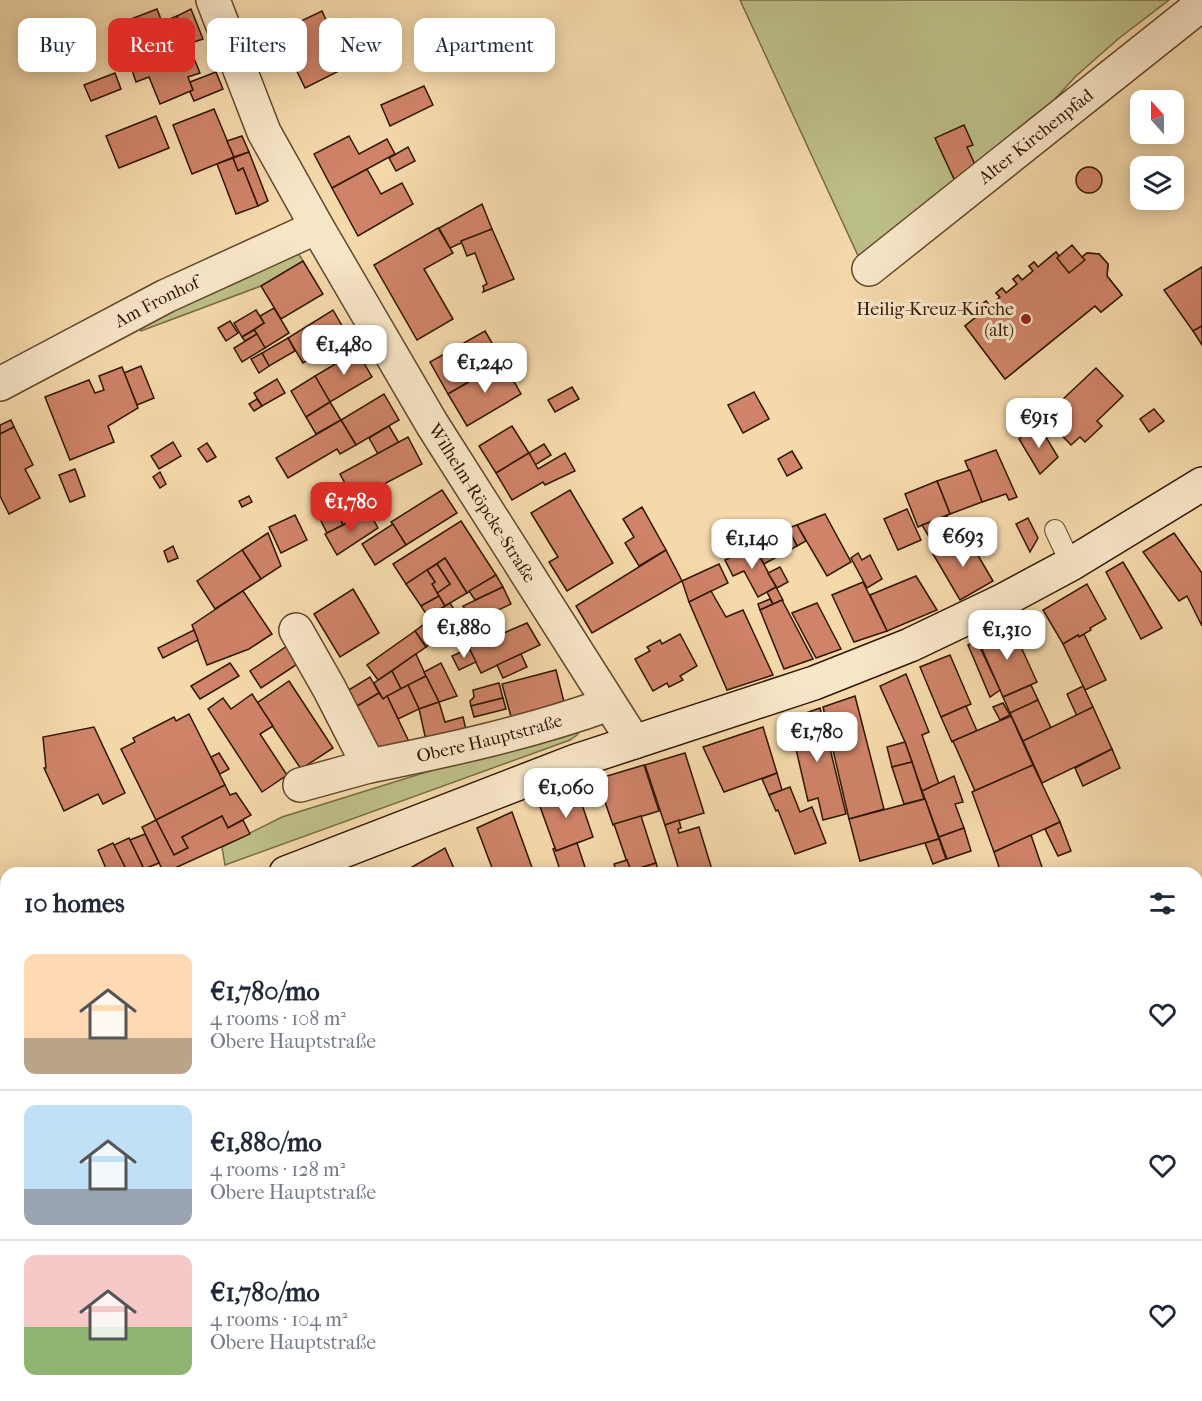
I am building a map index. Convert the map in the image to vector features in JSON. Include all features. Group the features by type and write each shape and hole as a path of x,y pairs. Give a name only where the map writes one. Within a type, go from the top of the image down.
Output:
{"street":[{"name":"Wilhelm-Röpcke-Straße","path":"213,0 264,132 317,227 432,424 634,742"},
{"name":"Alter Kirchenpfad","path":"869,269 1202,4"},
{"name":"Am Fronhof","path":"0,384 166,296 317,227"},
{"path":"302,867 524,781 814,683 910,645 1000,602 1071,564 1202,484"},
{"path":"296,630 369,766"},
{"name":"Obere Hauptstraße","path":"300,785 568,718 609,704"}],"lane":[{"path":"1055,530 1071,564"}],"green space":[{"path":"740,0 1169,0 1118,39 1075,77 1037,119 860,260"},
{"path":"298,253 303,261 261,286 141,331 140,327 177,307"},
{"path":"571,727 580,730 570,740 225,865 222,847 282,817"}],"building":[{"path":"157,9 160,18 134,18"},
{"path":"191,9 195,18 178,18 177,16"},
{"path":"322,11 325,18 319,18 319,72 337,72 305,88 297,72 307,72 307,18"},
{"path":"195,19 203,39 195,42"},
{"path":"195,61 200,73 188,77 193,90 160,104 149,77 136,82 133,72 195,72"},
{"path":"216,72 223,89 194,101 190,92 193,90 190,82"},
{"path":"115,73 121,89 91,101 84,85"},
{"path":"424,86 433,105 390,126 381,105"},
{"path":"214,109 234,157 192,174 173,125"},
{"path":"156,116 169,148 119,168 106,136"},
{"path":"964,125 973,145 967,147 977,169 954,179 935,138"},
{"path":"242,136 249,152 234,157 227,141"},
{"path":"349,136 359,154 387,139 395,154 332,188 314,154"},
{"path":"408,147 415,161 396,171 389,158"},
{"path":"249,152 268,201 258,206 243,168 238,171 233,158"},
{"path":"233,158 238,171 243,168 258,206 236,214 217,164"},
{"path":"1089,167 1098,171 1102,180 1098,189 1089,193 1080,189 1076,180 1080,171"},
{"path":"367,169 381,194 402,183 413,204 358,236 332,188"},
{"path":"482,204 492,229 450,248 439,228"},
{"path":"438,228 453,253 424,269 453,319 417,340 374,265"},
{"path":"492,229 514,279 483,292 483,286 487,284 475,253 467,256 461,241"},
{"name":"Heilig-Kreuz-Kirche (alt)","path":"1072,245 1082,257 1087,253 1099,254 1108,264 1107,276 1122,295 1101,312 1095,306 1005,379 965,326 985,310 981,305 986,301 990,306 1000,297 996,293 1002,288 1006,293 1017,284 1013,279 1018,275 1022,280 1033,271 1029,266 1034,262 1038,267 1056,252 1059,256"},
{"name":"Heilig-Kreuz-Kirche (alt)","path":"1056,252 1059,256 1057,258 1069,273 1085,260 1082,257 1087,253 1099,254 1108,264 1107,276 1122,295 1101,312 1095,306 1005,379 965,326 985,310 981,305 986,301 990,306 1000,297 996,293 1002,288 1006,293 1017,284 1013,279 1018,275 1022,280 1033,271 1029,266 1034,262 1038,267"},
{"path":"303,261 323,294 281,319 261,286"},
{"path":"1202,267 1202,326 1193,331 1164,290"},
{"path":"274,308 289,333 265,348 254,330 264,323 260,316"},
{"path":"256,310 264,323 242,337 234,323"},
{"path":"333,310 348,336 303,363 288,338"},
{"path":"230,321 238,333 226,341 218,328"},
{"path":"1202,326 1202,345 1193,331"},
{"path":"254,330 257,334 245,341 242,337"},
{"path":"485,331 503,362 448,394 430,362"},
{"path":"257,334 265,348 242,362 234,348"},
{"path":"288,338 295,351 269,366 262,353"},
{"path":"357,351 372,377 330,402 315,376"},
{"path":"262,353 269,366 259,373 251,359"},
{"path":"503,362 521,394 467,426 448,394"},
{"path":"141,366 154,398 137,405 124,373"},
{"path":"122,367 138,408 108,426 114,442 70,460 45,397 89,380 95,393 104,390 99,376"},
{"path":"1096,368 1123,396 1097,421 1102,426 1085,442 1080,437 1071,445 1044,417"},
{"path":"315,376 330,402 306,417 291,391"},
{"path":"277,379 285,393 262,406 254,393"},
{"path":"572,387 579,399 555,412 548,400"},
{"path":"754,392 769,419 743,433 728,405"},
{"path":"384,394 399,420 356,445 341,420"},
{"path":"257,399 262,406 254,411 249,404"},
{"path":"330,402 341,420 316,434 306,417"},
{"path":"1154,409 1164,421 1149,432 1140,419"},
{"path":"11,420 14,427 0,434 0,425"},
{"path":"341,420 356,445 340,454 337,449 288,478 276,458"},
{"path":"1038,424 1058,457 1040,474 1019,439"},
{"path":"389,426 399,443 378,454 369,438"},
{"path":"512,426 529,453 496,473 479,446"},
{"path":"14,427 33,465 25,469 40,498 9,514 0,496 0,434"},
{"path":"408,437 422,464 354,500 340,474"},
{"path":"173,442 181,456 159,469 151,456"},
{"path":"207,443 216,457 207,462 198,449"},
{"path":"544,444 551,455 535,465 529,453"},
{"path":"996,450 1017,497 1009,500 1006,494 982,502 965,461"},
{"path":"792,451 802,468 787,476 778,459"},
{"path":"529,453 538,469 565,453 575,471 545,485 543,482 512,500 496,473"},
{"path":"75,469 85,496 70,502 59,475"},
{"path":"970,470 982,502 950,514 937,481"},
{"path":"160,472 166,484 160,488 153,477"},
{"path":"937,481 950,514 918,527 905,494"},
{"path":"442,490 457,513 406,545 391,522"},
{"path":"570,490 613,563 567,591 549,562 558,557 531,513"},
{"path":"249,496 252,502 242,507 239,501"},
{"path":"362,498 369,512 343,525 336,511"},
{"path":"334,507 343,525 327,533 318,515"},
{"path":"642,507 666,550 639,566 625,543 634,537 623,519"},
{"path":"907,509 921,540 898,550 884,519"},
{"path":"369,512 378,528 337,555 325,534"},
{"path":"825,514 851,562 827,576 797,525"},
{"path":"295,515 307,540 281,553 269,527"},
{"path":"947,516 960,539 938,552 922,525"},
{"path":"1028,518 1038,538 1030,552 1016,524"},
{"path":"461,521 496,575 467,593 445,558 406,584 393,564"},
{"path":"393,524 406,545 375,565 362,544"},
{"path":"797,525 806,541 797,546 788,528"},
{"path":"788,528 797,546 764,564 754,546"},
{"path":"268,533 281,566 261,579 242,550"},
{"path":"1174,533 1202,573 1202,626 1187,596 1179,601 1143,552"},
{"path":"966,535 993,581 960,600 933,554"},
{"path":"173,546 178,558 168,562 164,551"},
{"path":"754,546 776,587 758,597 744,571 733,576 725,560"},
{"path":"242,550 261,579 215,609 197,581"},
{"path":"666,550 682,581 592,633 576,606"},
{"path":"858,553 862,560 870,555 882,579 867,588 851,558"},
{"path":"445,558 467,593 445,606 437,593 450,584 437,564"},
{"path":"1123,562 1162,628 1141,639 1106,572"},
{"path":"437,564 450,584 437,593 432,584 435,582 427,570"},
{"path":"719,564 728,583 689,602 682,581"},
{"path":"780,567 788,582 777,588 768,573"},
{"path":"427,570 435,582 432,584 439,596 421,606 406,584"},
{"path":"496,575 503,587 475,600 469,591"},
{"path":"916,576 937,610 887,631 870,595"},
{"path":"863,582 887,631 854,642 832,595"},
{"path":"1087,584 1106,619 1079,637 1078,635 1063,644 1043,610"},
{"path":"503,587 511,604 473,622 463,606"},
{"path":"776,587 783,600 773,604 767,592"},
{"path":"353,589 379,633 340,657 314,614"},
{"path":"243,591 272,634 249,649 207,665 192,625"},
{"path":"711,591 726,617 743,610 773,675 727,690 689,602"},
{"path":"439,596 445,606 428,617 421,606"},
{"path":"770,599 773,604 760,610 758,604"},
{"path":"782,600 813,659 784,669 760,610"},
{"path":"450,603 457,614 444,622 437,611"},
{"path":"817,603 841,649 816,658 792,613"},
{"path":"467,612 473,622 463,627 457,617"},
{"path":"430,620 441,636 426,647 415,631"},
{"path":"527,623 540,645 481,673 469,648"},
{"path":"1011,625 1037,682 1003,697 978,640"},
{"path":"194,630 198,640 163,658 158,648"},
{"path":"415,631 426,647 378,680 367,665"},
{"path":"680,634 697,666 680,676 683,680 669,687 667,683 653,691 635,659 650,651 647,647 660,640 662,644"},
{"path":"1084,634 1106,680 1085,690 1063,644"},
{"path":"977,641 1000,690 990,697 968,645"},
{"path":"290,644 302,661 261,688 250,671"},
{"path":"469,648 476,662 459,670 452,656"},
{"path":"416,654 426,676 401,689 392,671"},
{"path":"521,654 527,667 503,678 497,665"},
{"path":"950,655 971,704 941,717 920,667"},
{"path":"230,663 239,676 200,699 191,686"},
{"path":"441,663 457,696 439,702 424,672"},
{"path":"556,670 566,710 513,724 502,684"},
{"path":"392,671 401,689 383,699 374,683"},
{"path":"906,674 929,732 922,735 939,784 922,791 905,742 880,686"},
{"path":"426,676 439,702 419,709 408,685"},
{"path":"370,677 379,693 352,709 342,694"},
{"path":"289,681 333,748 301,769 257,703"},
{"path":"499,683 503,698 471,706 470,701 474,697 473,690"},
{"path":"408,685 419,709 398,719 387,696"},
{"path":"1031,685 1038,700 1010,713 1003,697"},
{"path":"1083,686 1093,707 1077,716 1067,694"},
{"path":"379,693 383,699 387,696 411,746 377,753 352,709"},
{"path":"252,694 273,726 260,734 287,775 262,792 208,709 223,698 231,709"},
{"path":"855,696 884,809 849,819 823,707"},
{"path":"503,698 506,709 474,717 471,706"},
{"path":"1038,700 1051,728 1023,741 1010,713"},
{"path":"439,702 445,722 463,717 467,734 427,745 419,709"},
{"path":"1003,703 1010,715 1000,720 993,707"},
{"path":"966,706 977,731 952,742 941,717"},
{"path":"1093,707 1112,749 1042,783 1023,741"},
{"path":"820,708 846,814 823,820 818,798 808,801 789,719"},
{"path":"189,714 225,785 156,820 121,749 135,742 133,738 174,717 176,721"},
{"path":"1011,716 1033,765 975,791 953,741"},
{"path":"94,727 125,793 103,804 98,794 64,811 44,768 46,768 43,737"},
{"path":"763,727 777,773 724,792 703,747"},
{"path":"905,742 912,762 892,767 887,747"},
{"path":"1112,749 1120,768 1083,786 1075,768"},
{"path":"219,753 229,769 220,774 211,757"},
{"path":"685,753 704,813 665,825 645,765"},
{"path":"912,762 924,799 904,804 892,767"},
{"path":"644,765 659,811 613,825 597,779"},
{"path":"1033,765 1060,822 994,852 972,792"},
{"path":"777,773 782,790 769,795 762,779"},
{"path":"954,776 963,802 955,804 964,828 939,837 922,791"},
{"path":"225,785 230,795 236,793 251,815 228,828 222,816 182,837 188,848 174,855 156,820"},
{"path":"576,787 593,837 556,851 538,801"},
{"path":"790,787 800,812 812,807 826,843 795,854 778,810 776,811 769,795"},
{"path":"925,799 939,839 860,861 849,819"},
{"path":"512,812 532,867 492,867 477,828"},
{"path":"222,816 228,828 243,820 250,834 177,867 161,867 142,827 156,820 174,855 188,848 182,837"},
{"path":"641,816 656,863 643,867 629,867 614,824"},
{"path":"679,820 681,828 678,829 679,833 699,827 711,867 678,867 665,825"},
{"path":"1060,822 1071,851 1058,856 1045,829"},
{"path":"964,828 971,851 947,859 939,837"},
{"path":"145,834 159,863 143,867 130,840"},
{"path":"1031,835 1042,867 999,867 994,852"},
{"path":"129,838 143,867 124,867 114,845"},
{"path":"939,839 946,859 933,864 925,843"},
{"path":"113,843 125,867 105,867 98,850"},
{"path":"577,843 585,867 559,867 553,849 555,848 556,851"},
{"path":"445,848 453,867 412,867"},
{"path":"627,860 630,867 615,867 614,864"},
{"path":"656,863 657,867 644,867"}],"place":[{"name":"Heilig-Kreuz-Kirche (alt)","path":"1026,319"}]}
